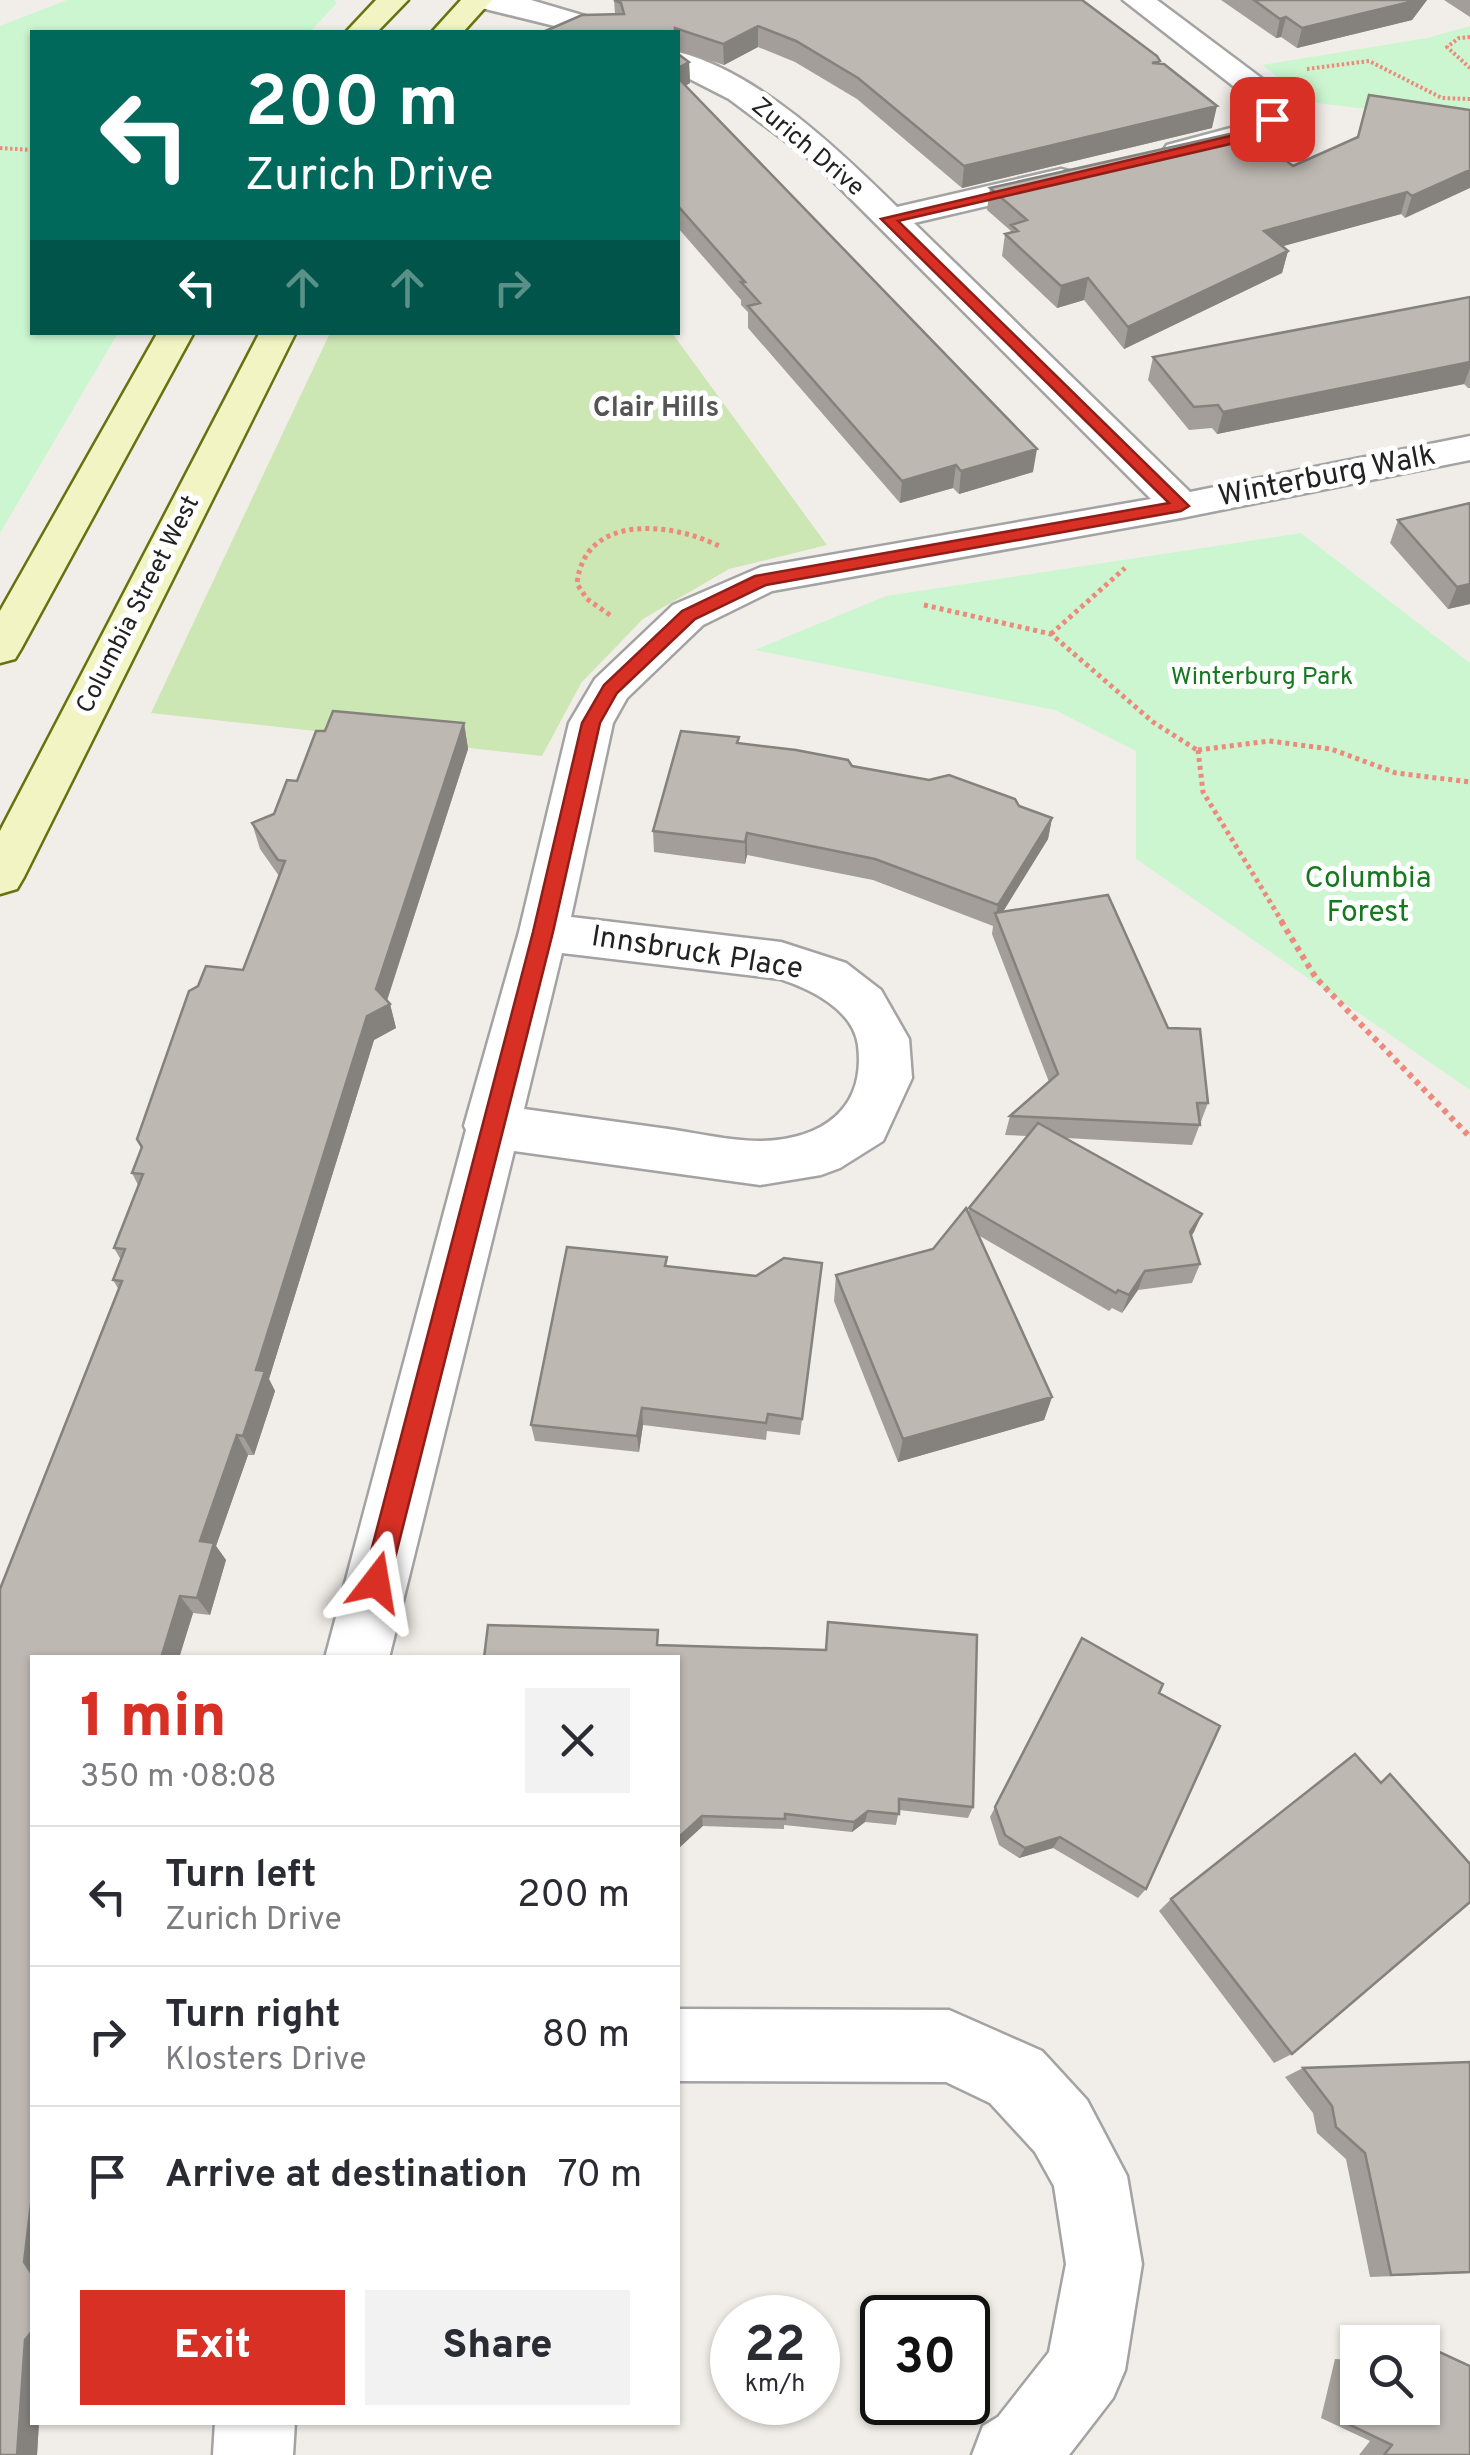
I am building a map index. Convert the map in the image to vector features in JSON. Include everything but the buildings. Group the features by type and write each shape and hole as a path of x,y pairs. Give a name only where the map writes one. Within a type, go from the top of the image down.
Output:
{"main road":[{"path":"363,30 393,0"},
{"path":"448,30 480,0"},
{"path":"0,649 174,335"},
{"name":"Columbia Street West","path":"0,877 276,335"}],"street":[{"path":"480,0 537,10 602,30"},
{"path":"1138,0 1269,99 1274,110 1266,128 1252,135 1156,157"},
{"name":"Zurich Drive","path":"680,62 740,92 827,157 1181,506"},
{"path":"888,219 1099,170"},
{"name":"Winterburg Walk","path":"358,1655 490,1126 543,932 591,723 610,689 688,615 761,580 1181,506 1470,448"},
{"name":"Innsbruck Place","path":"490,1126 760,1163 821,1153 864,1126 886,1078 883,1039 864,1004 828,976 781,961 543,932"},
{"path":"680,2045 948,2046 1016,2077 1060,2126 1090,2176 1104,2264 1085,2370 1026,2445 1012,2455"},
{"path":"253,2455 255,2425"}],"path":[{"path":"1470,37 1459,38 1447,47 1470,68"},
{"path":"1245,80 1365,60 1384,65 1421,90 1445,98 1470,98"},
{"path":"0,148 30,150"},
{"path":"1051,634 1129,564 1120,536 1106,518"},
{"path":"619,622 587,598 576,584 581,560 600,542 637,529 672,526 704,536 736,556 761,580"},
{"path":"884,556 911,602 1051,634 1154,722 1198,750 1269,741 1332,749 1396,772 1470,782"},
{"path":"1198,750 1203,792 1316,978 1470,1137"}],"green space":[{"path":"67,0 337,3 312,30 30,30 30,335 117,335 0,533 0,26"},
{"path":"1470,26 1470,110 1358,108 1309,102 1262,65 1427,38"},
{"path":"329,335 673,335 827,545 729,569 643,619 581,683 542,756 151,713"},
{"name":"Winterburg Park","path":"1301,533 1470,663 1470,1090 1136,859 1136,751 1055,710 755,650 886,596"}],"district":[{"name":"Clair Hills","path":"656,409"}],"route":[{"path":"376,1582 490,1126 543,932 591,723 610,689 688,615 761,580 1181,506 888,219 1252,135 1266,128 1272,119"}],"park label":[{"name":"Columbia Forest","path":"1368,896"}]}
